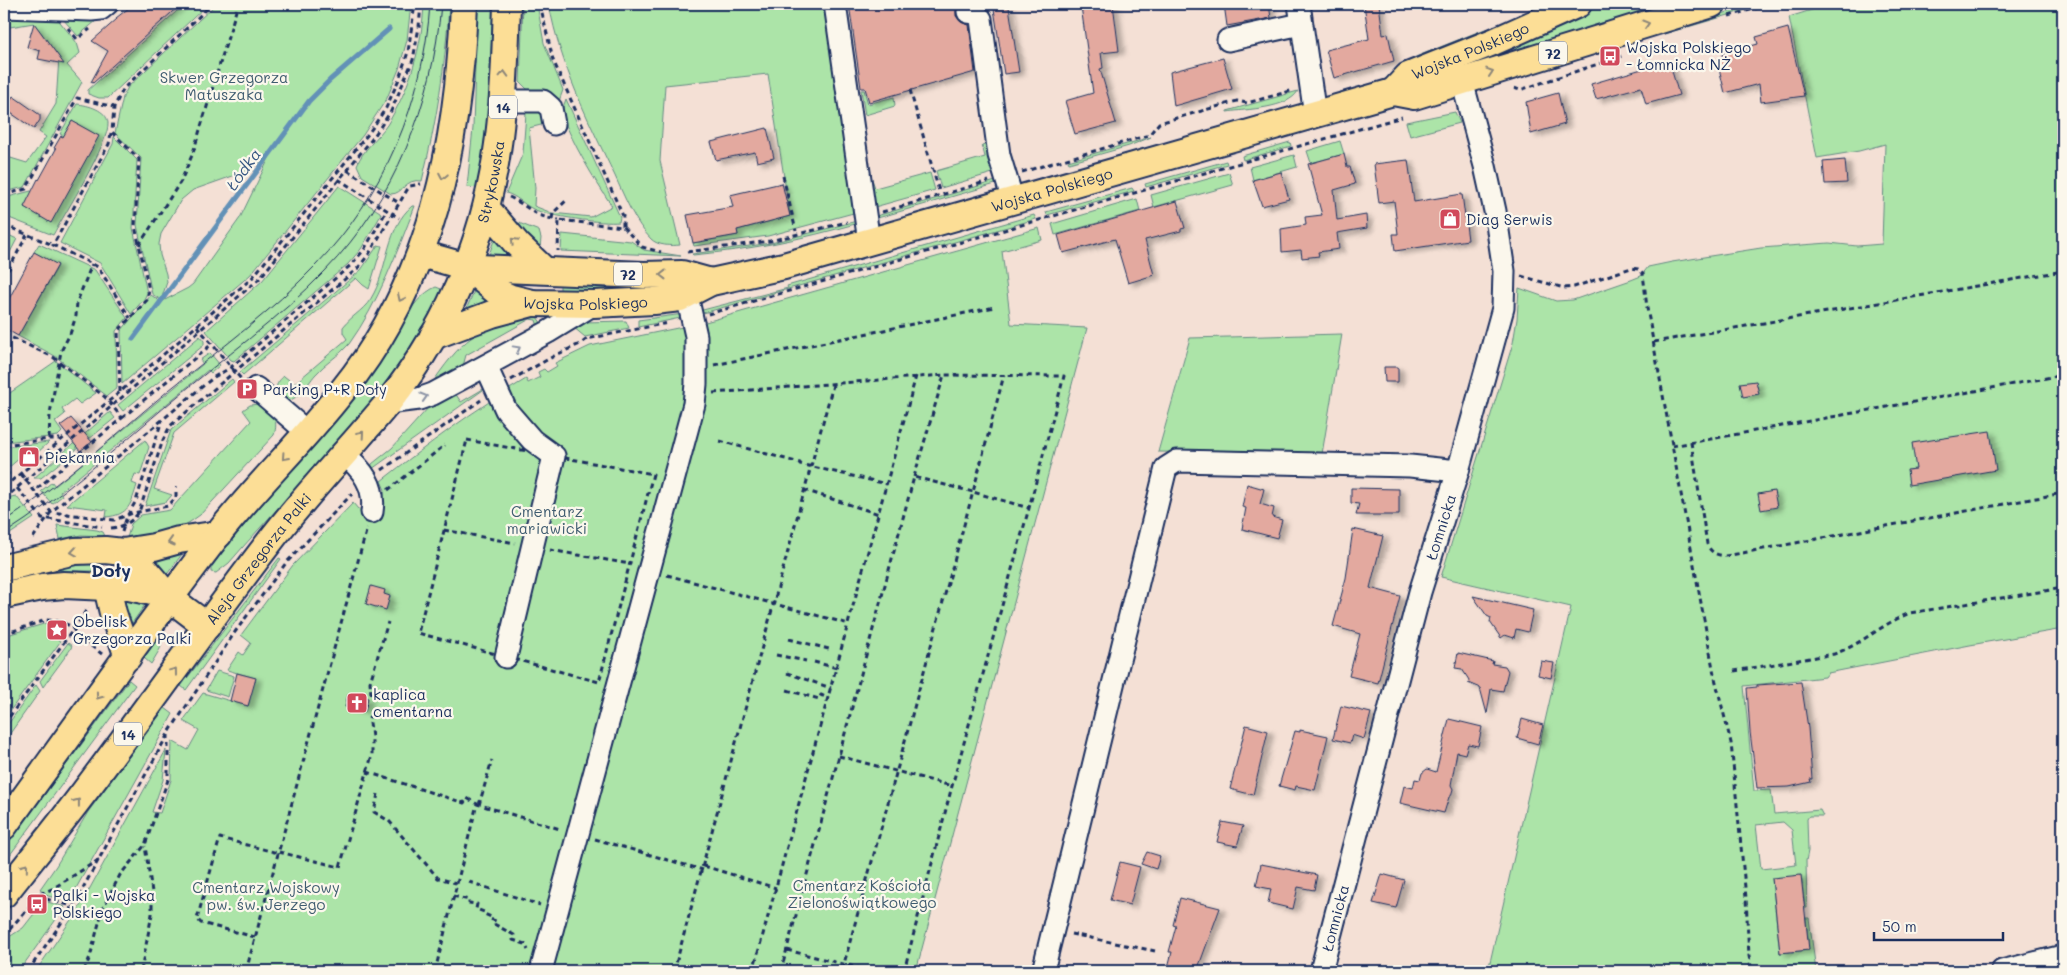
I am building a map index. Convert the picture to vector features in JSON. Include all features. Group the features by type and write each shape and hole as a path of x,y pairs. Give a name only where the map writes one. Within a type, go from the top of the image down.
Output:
{"main road":[{"path":"4,826 119,658 171,598 219,534 344,390 366,358 398,303 421,254 436,210 447,156 459,69 464,4"},
{"name":"Strykowska","path":"467,267 495,203 503,101 507,4"},
{"name":"Wojska Polskiego","path":"1393,92 1408,76 1578,4"},
{"name":"Wojska Polskiego","path":"421,254 467,267 551,261 644,275 682,274 711,282 759,273 1393,92 1414,96 1712,4"},
{"path":"495,203 517,244 551,261"},
{"name":"Wojska Polskiego","path":"467,267 496,291 511,298 532,302 594,304 654,301 691,317 711,282"},
{"name":"Aleja Grzegorza Palki","path":"4,894 82,794 286,521 387,403 433,336 449,307 467,267"},
{"name":"72","path":"433,336 492,314 532,302"},
{"path":"4,568 75,551 104,550 121,546 154,547 179,540 219,534"},
{"path":"121,546 144,567 171,598 207,626"},
{"path":"4,595 64,584 108,587 115,584 171,598"},
{"path":"108,587 119,658"}],"street":[{"path":"4,7 91,10 101,9 107,4"},
{"path":"835,4 869,242"},
{"path":"968,12 976,13 981,19 999,155 1013,201"},
{"path":"1228,40 1300,14 1315,115"},
{"name":"Łomnicka","path":"1321,971 1420,592 1458,472 1500,324 1504,271 1495,210 1486,166 1462,81"},
{"path":"503,101 543,101 550,108 554,124"},
{"path":"387,403 433,394 552,330 594,304"},
{"path":"543,965 696,394 696,368 691,317"},
{"path":"486,366 506,410 532,440 554,456 506,656"},
{"path":"256,388 307,432"},
{"path":"343,453 360,468 367,481 373,494 372,512"},
{"path":"1043,971 1166,468 1177,461 1410,466 1458,472"},
{"path":"2002,971 2063,956"}],"path":[{"path":"53,245 109,144 114,107 124,88 212,4"},
{"path":"139,245 181,181 194,153 238,4"},
{"path":"4,487 120,392 252,278 377,122 394,92 408,52 414,4"},
{"path":"4,499 260,279 383,125 400,94 413,60 421,4"},
{"path":"540,4 553,60 623,216 623,227"},
{"path":"682,252 711,250 770,241 865,216 1149,135 1159,123 1237,101 1247,103 1302,88"},
{"path":"910,90 939,191"},
{"path":"4,195 26,189 77,98 114,107"},
{"path":"28,971 73,906 101,859 168,734 236,632 286,563 340,505 367,481 497,389 554,356 582,344 587,339 691,317 1405,116"},
{"path":"112,132 139,159 135,226 149,295 118,331 120,392"},
{"path":"347,170 399,203"},
{"path":"783,176 796,232"},
{"path":"334,177 399,218"},
{"path":"17,488 36,512 46,520 105,528 112,528 131,521 138,512 167,430 358,268 369,254 410,186 423,184"},
{"path":"495,203 512,198 531,212 552,219 623,227 642,247 666,252"},
{"path":"552,219 553,213 568,199"},
{"path":"28,542 37,535 51,512 214,377 230,368 351,266 364,250 387,210"},
{"path":"551,261 559,220"},
{"path":"4,225 53,245 98,267 130,318"},
{"path":"4,278 27,235"},
{"path":"49,439 50,414 61,351 73,325 77,302 92,264"},
{"path":"1504,271 1564,288 1574,287 1631,268 1638,269 1644,278 1647,308 1714,674 1731,743 1745,888 1749,956 1752,971"},
{"path":"1654,342 2063,271"},
{"path":"696,368 994,307"},
{"path":"197,326 238,378 256,388"},
{"path":"4,334 53,357 108,401 122,418"},
{"path":"34,491 212,344"},
{"path":"781,971 914,477 944,375"},
{"path":"1672,446 2063,375"},
{"path":"696,394 916,376 1064,376 952,786 904,971"},
{"path":"753,971 916,376"},
{"path":"842,971 1004,376"},
{"path":"674,971 833,384"},
{"path":"121,546 124,524 136,501 162,420"},
{"path":"4,445 61,439"},
{"path":"720,441 800,462 800,464 810,467 887,484"},
{"path":"1691,442 1707,544 1710,551 1716,555 1726,556 2063,493"},
{"path":"387,491 445,444"},
{"path":"21,474 51,512 107,520 168,506 176,497 176,487"},
{"path":"914,477 1029,508"},
{"path":"4,478 10,482"},
{"path":"804,490 879,514"},
{"path":"246,971 372,512"},
{"path":"649,570 849,624"},
{"path":"1734,671 1834,654 1847,649 1896,618 1910,613 2063,588"},
{"path":"4,724 74,629 88,605"},
{"path":"4,634 46,620 57,621 74,629 78,636 119,658"},
{"path":"371,694 370,682 388,622"},
{"path":"788,639 828,649"},
{"path":"776,654 806,661"},
{"path":"814,662 837,668"},
{"path":"787,673 831,688"},
{"path":"787,690 820,699 821,695 828,698"},
{"path":"256,937 200,923 197,919 220,838 340,867 372,755 369,716"},
{"path":"84,971 90,957 103,908 120,874 144,845 168,780 168,734"},
{"path":"839,756 952,786"},
{"path":"435,971 456,883 492,760"},
{"path":"367,772 464,803 467,798 478,804 578,834 776,888"},
{"path":"378,794 374,812 388,821 438,878 456,883"},
{"path":"140,971 152,914 152,892 144,845"},
{"path":"4,936 40,894 52,889 101,859"},
{"path":"469,882 557,910"},
{"path":"40,894 46,899 73,906"},
{"path":"453,896 469,900 469,903 477,904 476,909 491,916 490,919 496,921 494,924 514,934 513,940 524,944 527,950 543,965"},
{"path":"1054,931 1155,951"},
{"path":"787,950 871,971"},
{"path":"4,951 6,971"}],"green space":[{"path":"185,4 208,4 108,98 99,98 88,94 88,90"},
{"name":"Skwer Grzegorza Matuszaka","path":"216,4 411,4 407,40 399,69 387,98 363,135 250,275 122,384 121,331 151,295 161,302 193,284 240,218 271,154 247,171 193,190 181,200 161,234 159,244 167,282 161,300 152,294 137,225 141,158 115,133 123,97 128,87"},
{"path":"424,4 449,4 443,71 436,115 422,181 411,182 399,192 391,194 362,176 357,165 366,150 387,125 402,97 413,67 421,36"},
{"path":"477,4 493,4 489,103 478,188 467,187 473,128"},
{"path":"523,4 537,4 544,43 563,90 558,104 537,90 527,89 520,82"},
{"path":"549,4 828,4 857,212 768,236 694,246 693,243 738,235 737,230 790,216 768,74 665,85 660,161 680,245 665,245 651,239 630,209 585,113 560,49"},
{"path":"1606,4 1674,4 1516,54 1511,43"},
{"path":"1756,4 1766,4 1664,34 1666,30"},
{"path":"1831,4 2063,4 2063,629 1828,673 1825,677 1744,686 1754,791 1771,790 1774,814 1820,810 1823,816 1809,816 1807,819 1807,908 1805,908 1801,876 1772,879 1780,953 1809,950 1806,918 1809,918 1816,971 1488,971 1571,607 1441,577 1513,343 1519,288 1556,301 1573,300 1641,276 1648,267 1672,262 1761,248 1829,243 1857,246 1882,244 1885,144 1859,151 1817,158 1789,17","holes":["1783,822 1792,830 1796,865 1761,869 1756,825"]},
{"path":"27,17 56,17 77,43 80,53 67,65 82,82 25,187 4,192 6,176 4,175 4,156 27,163 46,137 39,132 56,104 59,57 34,23 4,28 4,20"},
{"path":"62,18 94,20 96,21 78,36"},
{"path":"1485,29 1488,31 1398,67 1418,56"},
{"path":"861,90 864,90 868,104 894,97 895,106 865,115"},
{"path":"1298,91 1293,97 1276,105 1227,112 1227,111"},
{"path":"566,99 620,217 619,222 589,221 540,212 506,193 523,153 526,113 528,109 541,109 544,122 541,125 529,128 535,188 534,206 552,213 591,217 612,206 584,161 566,125 561,113"},
{"path":"77,104 91,107 101,112 107,118 107,132 76,196 53,235 4,216 4,198 31,191 33,192 24,207 51,222 98,136 72,121 64,136 60,134"},
{"path":"1455,112 1460,123 1410,136 1406,122"},
{"path":"114,137 137,160 133,228 147,293 131,314 100,263 60,243 113,144"},
{"path":"1151,137 1129,146 1069,163 1068,161"},
{"path":"1340,141 1344,154 1311,163 1307,151"},
{"path":"1290,142 1291,146 1243,160 1242,156"},
{"path":"982,145 988,145 996,172 941,188 936,171 985,157"},
{"path":"1294,155 1297,167 1253,180 1250,167"},
{"path":"1226,161 1227,164 1146,187 1145,184"},
{"path":"930,173 935,190 871,208 871,176 875,188"},
{"path":"1229,173 1233,185 1154,207 1151,195"},
{"path":"999,180 999,183 874,219 873,217"},
{"path":"339,186 380,212 381,215 361,249 348,264 234,361 231,360 206,331 262,281"},
{"path":"1132,188 1134,191 1047,215 1046,212"},
{"path":"1137,199 1140,211 1055,235 1052,224"},
{"path":"412,206 415,206 378,295 349,344 319,371 296,397 291,400 281,398 278,395 276,386 284,376 294,384 347,339 343,333 343,327 371,299 379,282 397,225"},
{"path":"1034,215 1036,219 696,315 695,312 788,288 787,286"},
{"path":"509,219 539,231 541,238 540,248"},
{"path":"857,221 855,224 775,243 714,253 692,254 771,243"},
{"path":"1039,228 1042,240 1002,251 1011,324 1087,328 916,971 36,971 79,908 166,750 163,780 152,812 160,813 171,780 172,741 188,750 199,730 183,721 203,693 248,706 255,678 227,670 239,652 243,655 251,643 241,635 293,565 353,503 358,509 379,512 385,490 381,481 434,441 526,379 528,383 540,377 538,372 544,369 547,372 557,366 555,363 590,346 702,323"},
{"path":"4,233 17,239 4,264"},
{"path":"496,234 521,257 490,258 489,255"},
{"path":"562,234 631,241 644,250 681,256 561,251"},
{"path":"39,244 95,270 127,318 116,331 117,388 107,396 55,356 18,336 58,266 34,252"},
{"path":"378,245 382,246 369,289 356,278 243,375 240,372 361,270"},
{"path":"560,280 679,287 560,292"},
{"path":"436,287 441,289 440,294 420,332 371,402 344,435 229,563 216,573 211,572 211,567 231,541 359,391 378,365 410,310 426,293"},
{"path":"475,289 497,299 465,312"},
{"path":"684,314 685,317 638,327 638,320"},
{"path":"537,317 544,327 538,327 536,320 530,319 466,355 462,370 428,389 451,358 472,337 499,324"},
{"path":"626,321 629,328 585,337 573,327 584,322"},
{"path":"1342,334 1322,454 1158,452 1190,338"},
{"path":"200,336 204,341 204,345 123,411 118,405"},
{"path":"210,353 220,365 211,373 208,370 60,492 62,496 52,504 41,491 52,482 55,486 203,364 200,360"},
{"path":"56,361 96,393 80,404 75,399 62,409 65,414 55,422 62,432 58,436 4,442 4,397"},
{"path":"232,379 234,382 174,433 154,489 172,495 166,502 145,506 171,430"},
{"path":"490,385 372,469 370,468 443,395 455,393 461,402"},
{"path":"258,404 268,410 274,417 276,425 274,435 200,515 179,528 139,539 127,538 131,524 141,515 170,510 251,421 243,410 250,405"},
{"path":"110,412 115,418 41,478 34,478"},
{"path":"145,440 149,447 140,475 135,474 132,483 137,485 131,503 124,511 114,516 106,517 107,510 67,505"},
{"path":"49,442 35,455 29,450 7,469 10,474 4,475 4,447"},
{"path":"16,496 34,518 4,538 4,503 11,497"},
{"path":"57,525 97,530 103,532 105,536 81,535 60,539"},
{"path":"188,546 165,577 146,555"},
{"path":"279,558 281,559 186,690 181,686"},
{"path":"97,560 94,571 64,571 29,575"},
{"path":"114,593 147,602 130,626"},
{"path":"47,623 60,642 4,719 4,636"},
{"path":"158,638 162,640 160,649 151,664 144,658"},
{"path":"68,643 72,646 70,650 43,687 40,681"},
{"path":"217,671 234,676 228,697 206,690"},
{"path":"129,680 135,685 4,863 4,849"},
{"path":"36,685 40,691 4,742 4,730"},
{"path":"165,708 173,714 69,901 48,896 40,889 88,812"},
{"path":"44,901 65,907 19,971 9,971 6,939 23,928"}],"building":[{"path":"134,4 181,4 93,83 91,82 108,51 92,41"},
{"path":"849,4 959,4 956,16 961,22 969,25 975,72 869,102 865,88 861,88"},
{"path":"1113,4 1119,51 1101,53 1103,68 1100,69 1116,123 1075,134 1065,101 1093,93 1081,6"},
{"path":"1224,4 1269,4 1271,18 1227,26"},
{"path":"1364,4 1379,4 1383,35 1388,34 1394,61 1334,78 1326,50 1369,39"},
{"path":"1009,7 1019,72 1004,74 994,9"},
{"path":"34,23 64,64 38,59 40,51 27,47"},
{"path":"1788,28 1804,96 1761,102 1759,84 1725,93 1717,60 1723,59 1722,54 1758,44 1756,37"},
{"path":"1223,58 1232,89 1174,106 1170,72"},
{"path":"1669,61 1679,95 1646,104 1641,87 1596,99 1591,84"},
{"path":"1558,93 1565,124 1531,134 1526,102"},
{"path":"13,96 40,115 40,120 34,129 5,109"},
{"path":"72,121 99,136 51,223 24,207 56,149 54,148"},
{"path":"767,128 774,158 757,162 755,152 716,160 711,142"},
{"path":"1344,154 1347,167 1350,167 1355,184 1334,190 1337,220 1366,215 1367,228 1337,233 1339,249 1318,252 1319,256 1302,258 1301,250 1282,252 1281,229 1306,225 1305,217 1322,215 1308,164"},
{"path":"1408,160 1414,202 1462,194 1468,240 1395,251 1393,234 1398,234 1394,201 1379,203 1374,164"},
{"path":"1845,160 1847,183 1825,184 1823,162"},
{"path":"1281,172 1289,199 1262,206 1253,180"},
{"path":"782,183 790,216 737,230 738,235 693,243 687,215 733,207 730,195"},
{"path":"1177,201 1185,228 1181,229 1181,231 1145,240 1154,275 1128,283 1115,239 1063,253 1058,235"},
{"path":"34,252 58,265 18,336 4,328 4,308"},
{"path":"1384,367 1398,367 1398,382 1385,382"},
{"path":"1756,381 1759,394 1743,397 1740,383"},
{"path":"71,418 92,442 80,451 60,426"},
{"path":"1990,431 1996,470 1909,485 1907,470 1916,469 1912,443"},
{"path":"1247,484 1264,489 1260,504 1274,508 1272,517 1282,520 1277,538 1242,529 1246,508 1242,507"},
{"path":"1351,488 1399,489 1399,515 1356,515 1359,504 1351,503"},
{"path":"1774,491 1777,507 1761,510 1758,494"},
{"path":"1353,529 1383,536 1370,588 1400,596 1378,683 1349,676 1360,634 1333,626 1346,578"},
{"path":"371,586 385,590 384,594 390,596 386,610 366,604"},
{"path":"1473,596 1533,610 1528,632 1516,629 1514,638 1505,635 1501,638 1490,622 1491,618 1487,616"},
{"path":"1458,653 1493,661 1492,664 1505,666 1508,671 1503,691 1491,689 1487,714 1480,688 1468,683 1469,680 1462,669 1455,668"},
{"path":"1541,661 1554,663 1551,678 1538,675"},
{"path":"237,673 256,678 248,706 230,701"},
{"path":"1801,682 1808,728 1811,782 1789,787 1757,788 1747,688 1757,687 1757,685"},
{"name":"kaplica cmentarna","path":"348,694 368,698 365,711 345,707"},
{"path":"1341,706 1371,713 1364,739 1352,735 1350,743 1333,739"},
{"path":"1449,719 1482,727 1478,746 1468,744 1465,754 1457,752 1451,785 1453,789 1444,813 1400,803 1404,786 1413,788 1415,779 1420,780 1422,773 1427,769 1436,772"},
{"path":"1522,719 1543,725 1538,744 1517,738"},
{"path":"1246,725 1268,731 1253,795 1230,789"},
{"path":"1300,730 1328,736 1315,790 1296,786 1295,790 1279,786 1295,731 1300,732"},
{"path":"1222,822 1243,826 1237,846 1217,842"},
{"path":"1147,852 1160,856 1156,869 1141,864"},
{"path":"1120,862 1140,867 1130,905 1110,900"},
{"path":"1261,864 1317,875 1314,890 1298,887 1293,909 1268,903 1271,889 1256,886"},
{"path":"1382,874 1404,880 1396,908 1373,903"},
{"path":"1801,875 1809,950 1780,953 1772,878"},
{"path":"1180,898 1220,908 1197,971 1167,971 1172,952 1169,952 1176,926 1173,925"}],"waterway":[{"name":"Łódka","path":"133,339 309,101 330,80 389,29"}],"tram line":[{"path":"4,522 68,475 263,314 299,282 340,238 362,208 396,145 409,111 419,76 430,4"},
{"path":"4,534 48,504 270,322 307,289 350,243 372,213 406,148 429,78 437,41 441,4"}],"place":[{"name":"Wojska Polskiego - Łomnicka NŻ","path":"1610,56"},
{"name":"Diag Serwis","path":"1450,219"},
{"name":"Parking P+R Doły","path":"247,389"},
{"name":"Piekarnia","path":"29,457"},
{"name":"Obelisk Grzegorza Palki","path":"57,630"},
{"name":"kaplica cmentarna","path":"357,703"},
{"name":"Palki - Wojska Polskiego","path":"37,904"}],"district":[{"name":"Doły","path":"111,570"}],"park label":[{"name":"Cmentarz mariawicki","path":"547,520"},
{"name":"Cmentarz Kościoła Zielonoświątkowego","path":"862,894"},
{"name":"Cmentarz Wojskowy pw. św. Jerzego","path":"266,896"}]}
